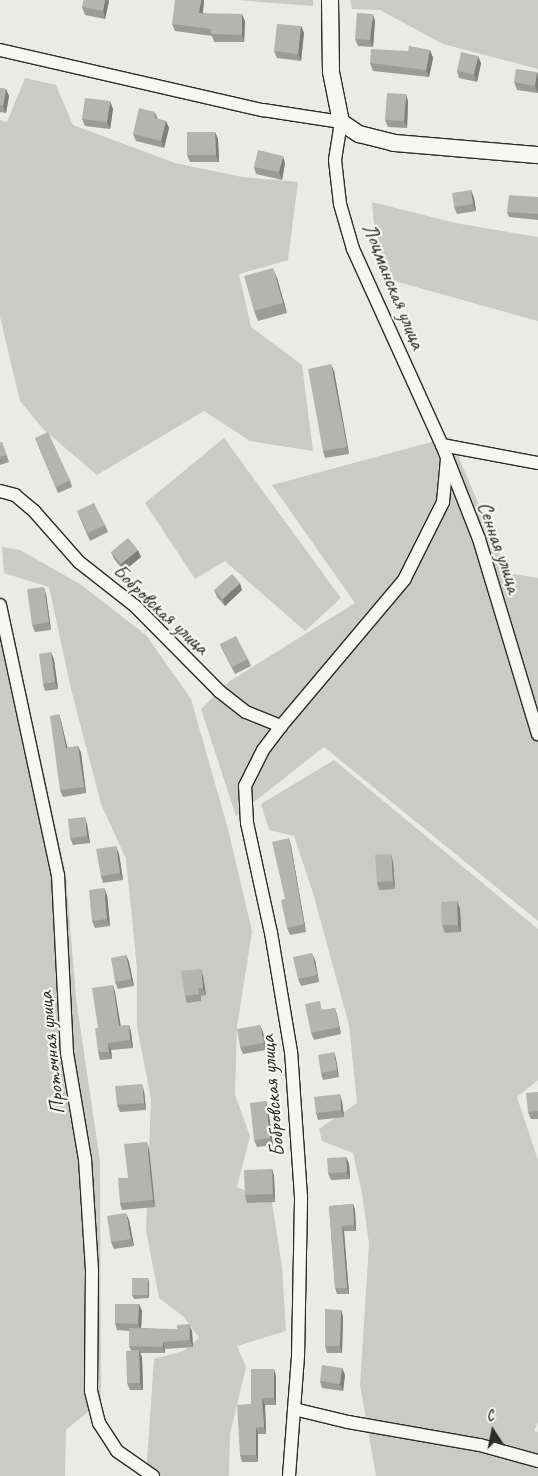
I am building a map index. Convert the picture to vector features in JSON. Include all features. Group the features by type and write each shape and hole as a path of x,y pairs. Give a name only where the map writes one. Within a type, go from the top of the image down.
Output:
{"street":[{"name":"Лоцманская улица","path":"330,0 331,72 341,122 335,160 340,204 353,249 448,459"},
{"path":"0,50 263,110 341,122 359,134 394,142 538,155"},
{"path":"442,444 538,463"},
{"name":"Бобровская улица","path":"290,1476 301,1197 290,1052 271,932 247,823 245,786 263,750 281,726 404,580 443,502 448,459"},
{"name":"Сенная улица","path":"448,459 479,539 538,734"},
{"name":"Бобровская улица","path":"0,491 15,495 34,511 79,562 135,606 220,692 246,712 281,726"},
{"name":"Проточная улица","path":"0,605 58,875 68,1053 85,1159 92,1271 91,1391 99,1423 116,1451 153,1476"},
{"path":"294,1409 348,1422 480,1445 538,1461"}],"shaded area":[{"path":"236,0 313,0 313,6"},
{"path":"350,0 538,0 538,69 443,44 380,10 352,9"},
{"path":"25,78 56,85 73,125 175,163 242,177 298,182 288,260 239,274 251,327 302,365 313,451 250,441 204,411 97,475 43,429 20,401 0,317 0,120 7,122"},
{"path":"372,202 455,223 538,237 538,321 391,280 377,256"},
{"path":"450,437 508,573 538,578 538,921 324,747 236,816 201,709 230,681 355,603 272,485"},
{"path":"224,438 341,598 305,631 225,561 195,579 145,503"},
{"path":"2,547 20,550 80,584 146,635 191,699 228,829 252,931 237,1027 235,1095 250,1136 237,1187 272,1202 282,1267 286,1331 237,1346 246,1367 230,1434 229,1476 146,1476 154,1359 183,1351 199,1338 184,1317 159,1298 146,1230 151,1099 137,1027 137,969 126,859 101,804 71,689 49,587 4,573"},
{"path":"0,621 12,626 66,875 76,998 100,1161 101,1401 66,1430 65,1476 0,1476"},
{"path":"334,760 538,929 538,1080 517,1097 538,1160 538,1422 534,1431 538,1432 538,1476 376,1476 360,1385 369,1244 362,1193 353,1153 322,1141 319,1129 357,1103 349,1025 313,893 294,836 269,830 261,804"}],"building":[{"path":"84,0 105,0 103,11 82,7"},
{"path":"175,0 201,0 199,13 242,14 242,35 211,34 211,29 172,24"},
{"path":"357,13 373,14 370,40 355,39"},
{"path":"277,24 301,26 298,54 274,51"},
{"path":"409,46 430,50 426,70 370,63 371,49 408,51"},
{"path":"461,52 478,56 474,74 457,71"},
{"path":"516,69 537,72 535,86 514,82"},
{"path":"0,88 6,89 3,106 0,105"},
{"path":"387,93 406,94 404,121 385,120"},
{"path":"85,98 110,101 107,122 82,119"},
{"path":"139,108 155,112 154,118 166,121 161,141 133,134"},
{"path":"187,132 215,132 216,155 187,155"},
{"path":"258,150 283,156 279,172 254,167"},
{"path":"471,190 473,204 454,207 452,193"},
{"path":"509,195 538,197 538,214 507,212"},
{"path":"273,268 283,303 254,311 244,276"},
{"path":"331,364 347,447 323,451 308,369"},
{"path":"48,432 70,480 56,487 35,438"},
{"path":"2,442 6,455 0,457 0,443"},
{"path":"94,503 105,525 88,533 77,511"},
{"path":"128,538 138,550 121,564 111,552"},
{"path":"232,574 240,583 223,599 214,590"},
{"path":"44,587 49,622 32,625 27,589"},
{"path":"236,636 248,659 232,667 220,644"},
{"path":"51,652 55,682 43,684 39,654"},
{"path":"59,714 66,748 78,746 84,787 60,790 50,716"},
{"path":"85,817 87,836 70,838 68,819"},
{"path":"289,838 304,924 287,928 281,900 285,899 272,842"},
{"path":"116,846 120,873 101,876 96,849"},
{"path":"391,854 393,881 377,882 375,855"},
{"path":"104,888 107,919 92,921 89,890"},
{"path":"457,901 458,925 442,925 441,902"},
{"path":"312,953 317,975 298,979 293,957"},
{"path":"126,955 131,979 115,982 111,958"},
{"path":"201,969 203,988 198,988 199,994 185,996 181,971"},
{"path":"113,985 119,1026 129,1025 130,1040 108,1043 109,1052 98,1052 95,1028 98,1028 92,988"},
{"path":"320,1001 322,1011 335,1008 339,1027 311,1033 305,1004"},
{"path":"260,1025 264,1043 240,1047 237,1029"},
{"path":"334,1052 337,1070 321,1073 318,1055"},
{"path":"142,1084 144,1103 117,1105 115,1086"},
{"path":"538,1092 538,1111 528,1112 526,1093"},
{"path":"340,1094 341,1110 316,1113 314,1097"},
{"path":"266,1101 270,1138 254,1140 250,1103"},
{"path":"147,1142 153,1200 120,1203 118,1178 128,1178 124,1144"},
{"path":"346,1157 347,1172 328,1173 327,1158"},
{"path":"272,1169 273,1194 245,1195 244,1170"},
{"path":"353,1204 354,1225 342,1226 347,1288 335,1288 329,1206"},
{"path":"126,1213 131,1239 111,1242 107,1216"},
{"path":"132,1278 148,1278 148,1295 132,1295"},
{"path":"115,1304 139,1304 138,1324 115,1323"},
{"path":"325,1309 341,1310 340,1346 325,1346"},
{"path":"189,1324 190,1340 163,1342 163,1347 129,1346 129,1328 177,1329 177,1325"},
{"path":"139,1350 140,1383 127,1383 126,1351"},
{"path":"322,1365 342,1368 340,1384 320,1381"},
{"path":"251,1369 274,1369 274,1398 262,1398 264,1427 256,1428 256,1455 240,1455 237,1405 251,1404"}]}
